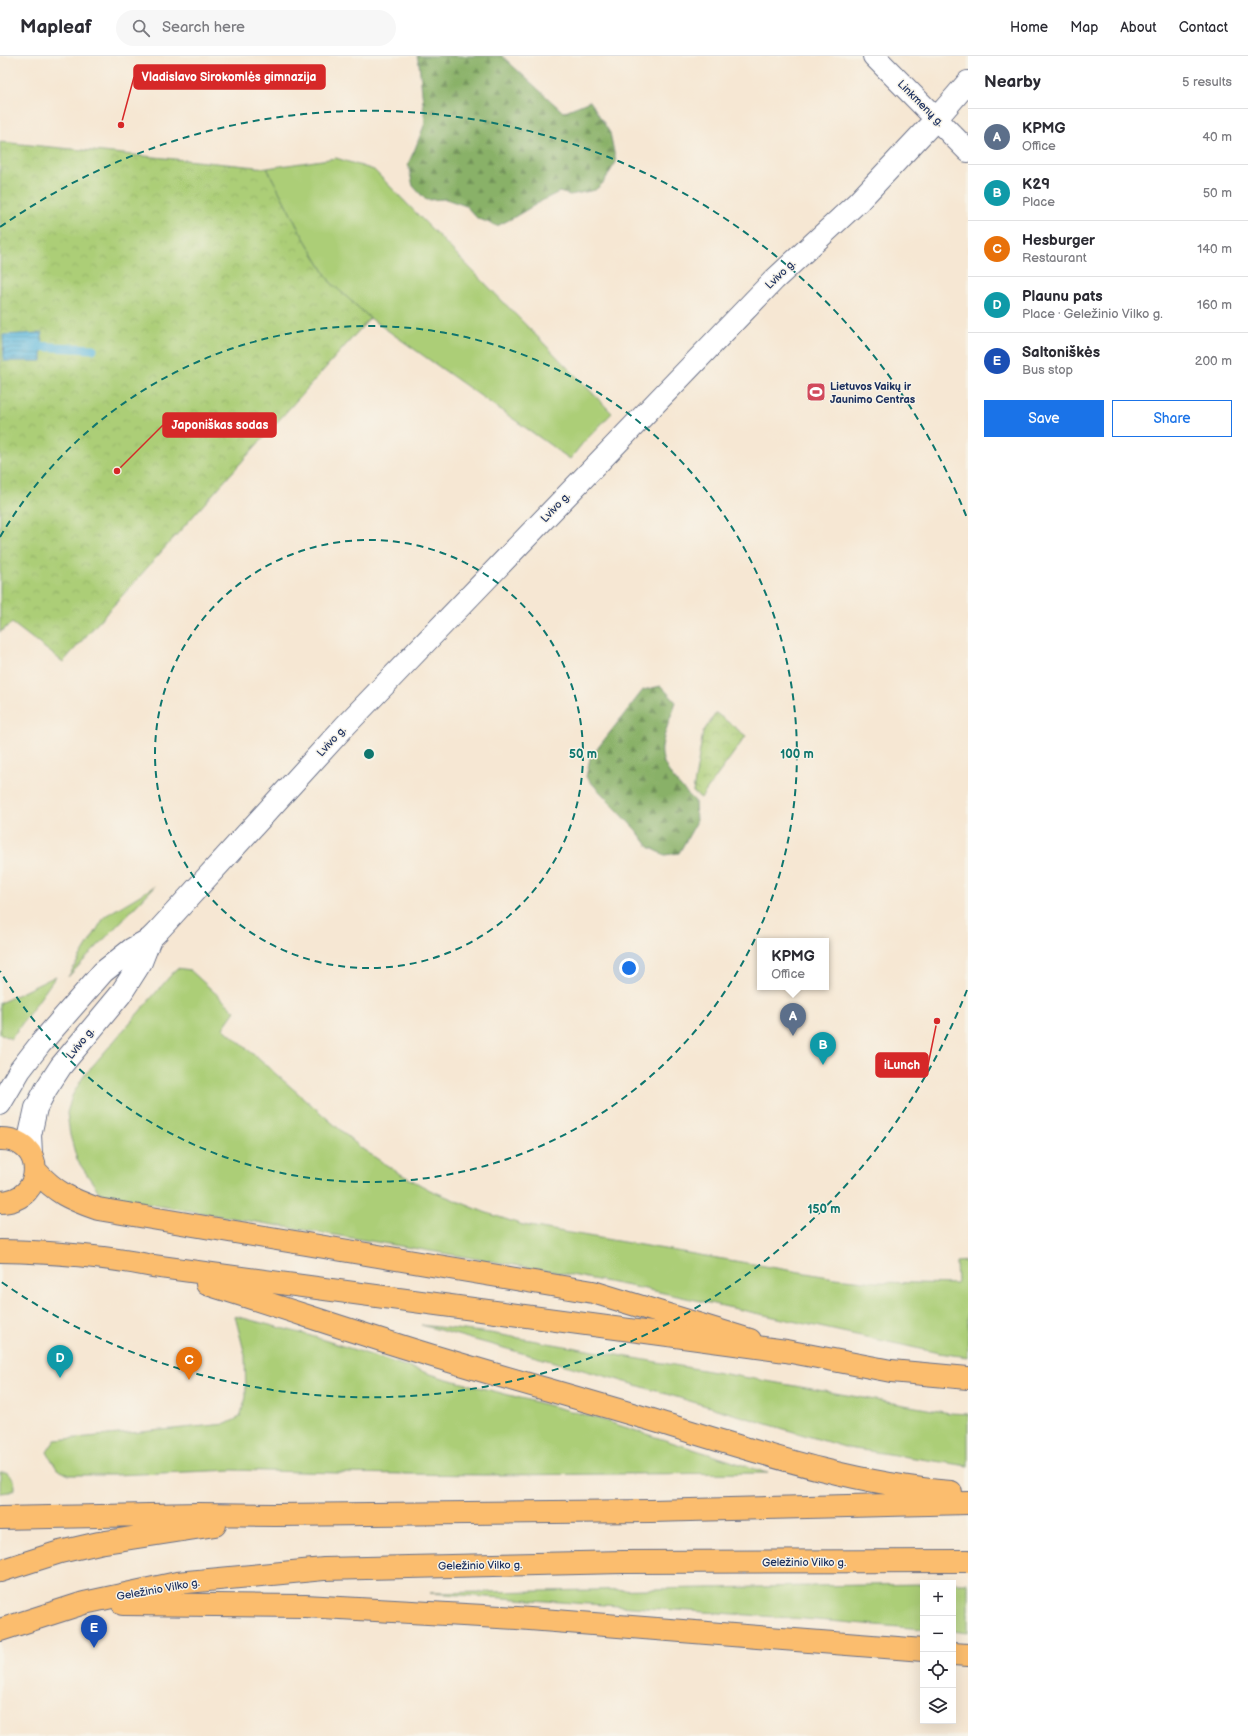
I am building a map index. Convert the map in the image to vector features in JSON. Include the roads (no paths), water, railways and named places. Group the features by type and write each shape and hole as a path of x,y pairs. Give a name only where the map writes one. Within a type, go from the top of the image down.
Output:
{"main road":[{"path":"0,1139 17,1141 24,1146 49,1186 65,1196 98,1209 593,1292 786,1351"},
{"path":"0,1202 10,1202 20,1198 28,1191 33,1182 33,1162"},
{"path":"0,1251 26,1251 117,1259 153,1266 786,1351 892,1371 968,1378"},
{"path":"153,1266 411,1349 813,1467 876,1482 928,1490 968,1494"},
{"path":"0,1518 199,1514 275,1515 651,1511 968,1503"},
{"path":"0,1571 60,1552 99,1543 275,1515"},
{"name":"Geležinio Vilko g.","path":"0,1630 84,1603 177,1583 324,1569 623,1562 968,1561"},
{"path":"84,1603 313,1606 517,1618 920,1650"},
{"path":"956,1654 968,1655"}],"street":[{"name":"Linkmenų g.","path":"874,56 968,151"},
{"name":"Lvivo g.","path":"0,1104 20,1070 41,1042 104,972 132,949 150,939 350,721 774,280 858,202 937,118 968,82"},
{"name":"Lvivo g.","path":"33,1162 30,1135 36,1108 61,1066 120,995 141,962 150,939"}],"water":[{"path":"42,333 42,361 4,361 3,335"}],"waterway":[{"path":"31,346 93,349"}],"place":[{"name":"Vladislavo Sirokomlės gimnazija","path":"121,125"},
{"name":"Lietuvos Vaikų ir Jaunimo Centras","path":"816,392"},
{"name":"Japoniškas sodas","path":"117,471"},
{"name":"iLunch","path":"937,1021"},
{"name":"KPMG","path":"793,1036"},
{"name":"K29","path":"823,1065"},
{"name":"Plaunu pats","path":"60,1378"},
{"name":"Hesburger","path":"189,1380"},
{"name":"Saltoniškės","path":"94,1648"}]}
